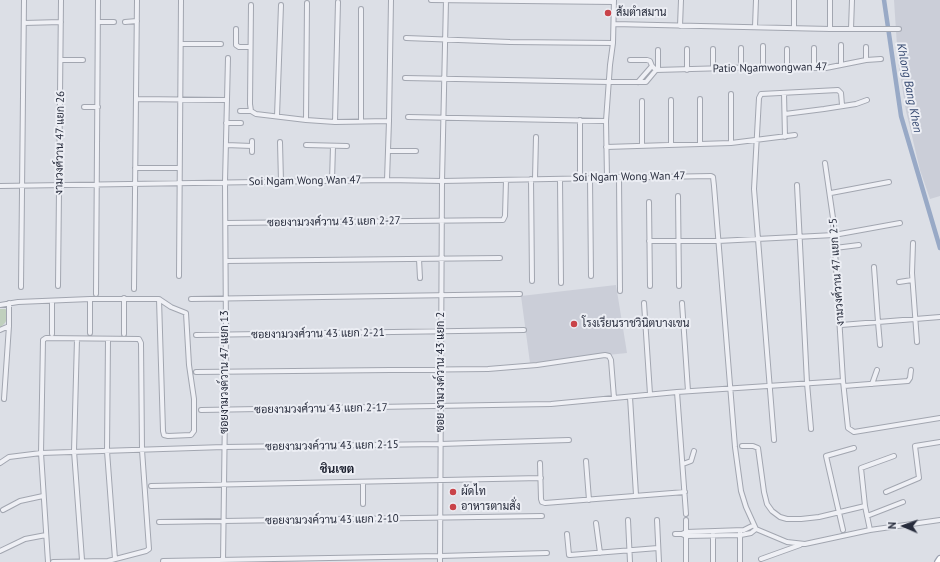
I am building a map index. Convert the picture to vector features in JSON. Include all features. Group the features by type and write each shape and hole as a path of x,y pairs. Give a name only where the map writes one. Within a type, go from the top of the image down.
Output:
{"street":[{"path":"21,288 24,0"},
{"name":"งามวงศ์วาน 47 แยก 26","path":"58,286 61,0"},
{"path":"96,294 98,0"},
{"path":"134,288 137,0"},
{"path":"179,276 181,0"},
{"path":"387,180 391,0"},
{"path":"431,0 614,1 613,43 606,121 606,178"},
{"name":"ซอย งามวงค์วาน 43 แยก 2","path":"440,562 441,259 446,0"},
{"path":"680,26 681,0"},
{"path":"755,27 756,0"},
{"path":"794,0 794,28"},
{"path":"830,0 830,29"},
{"path":"851,29 852,0"},
{"path":"335,122 338,2"},
{"path":"306,120 307,3"},
{"path":"250,5 251,111"},
{"path":"278,116 280,5"},
{"path":"361,121 362,8"},
{"path":"24,23 61,22"},
{"path":"98,22 114,22"},
{"path":"125,22 137,22"},
{"path":"614,24 830,29 899,28"},
{"path":"236,29 236,46 250,47"},
{"path":"406,38 613,43"},
{"path":"180,44 221,44"},
{"path":"841,45 841,65"},
{"path":"763,46 763,67"},
{"path":"741,48 741,68"},
{"path":"814,48 814,68"},
{"path":"866,48 866,60"},
{"path":"687,49 687,70"},
{"path":"713,49 713,68"},
{"path":"787,49 787,68"},
{"path":"405,78 646,82 657,69 658,50"},
{"name":"ซอยงามวงค์วาน 47 แยก 13","path":"223,561 226,335 225,182 228,58"},
{"name":"Patio Ngamwongwan 47","path":"657,69 687,70 763,67 826,68 866,60 881,59"},
{"path":"61,60 83,60"},
{"path":"630,60 650,61 652,66 657,69"},
{"path":"638,82 652,66"},
{"path":"774,440 754,189 759,96 761,94 838,90 841,93 842,105"},
{"path":"730,143 731,94"},
{"path":"784,94 785,137"},
{"path":"136,99 226,100"},
{"path":"700,99 700,144"},
{"path":"671,100 671,145"},
{"path":"785,114 856,104 867,100"},
{"path":"642,101 642,146"},
{"path":"84,107 98,107"},
{"path":"240,111 251,111 256,114 306,120 335,122 389,121"},
{"path":"408,117 606,121"},
{"path":"580,120 580,178"},
{"path":"226,123 241,123"},
{"path":"606,147 730,143 795,135"},
{"path":"532,281 533,179 536,137"},
{"path":"252,141 252,152"},
{"path":"280,142 281,182"},
{"path":"226,145 252,146"},
{"path":"306,145 347,146"},
{"path":"332,181 333,146"},
{"path":"388,151 416,151"},
{"name":"งามวงศ์วาน 47 แยก 2-5","path":"825,163 831,193 848,428 854,432 940,418"},
{"path":"135,168 179,168"},
{"name":"Soi Ngam Wong Wan 47","path":"0,186 387,180 442,181 711,176 713,177 714,186 729,389 735,447 741,491 755,527"},
{"path":"619,177 620,291"},
{"path":"590,178 591,276"},
{"path":"560,179 561,283"},
{"name":"ซอยงามวงศ์วาน 43 แยก 2-27","path":"226,223 503,220 505,216 506,180"},
{"path":"831,193 889,182"},
{"path":"796,184 811,429"},
{"path":"678,196 679,286"},
{"path":"649,202 650,286"},
{"path":"649,241 718,241 834,235 900,223"},
{"path":"913,242 912,280 917,342"},
{"path":"835,248 859,245"},
{"path":"226,261 500,258"},
{"path":"419,259 420,278"},
{"path":"874,268 880,345"},
{"path":"899,282 912,280"},
{"path":"191,299 520,294"},
{"path":"124,298 124,334"},
{"path":"0,305 52,300 124,298 159,300 186,313 189,365 194,399 194,431 191,435 168,436 164,435 163,431 159,300"},
{"path":"90,299 90,333"},
{"path":"52,300 52,334"},
{"path":"4,399 9,303"},
{"path":"682,303 688,391"},
{"path":"644,304 650,394"},
{"path":"841,325 940,317"},
{"path":"0,330 8,326"},
{"name":"ซอยงามวงศ์วาน 43 แยก 2-21","path":"196,335 524,330"},
{"path":"48,562 41,453 43,340 46,338 141,340 142,450 149,549 115,559 54,562"},
{"path":"77,339 74,451 82,560"},
{"path":"108,339 107,451 115,559"},
{"path":"196,372 225,373 488,369 537,365 605,355 609,356 611,360 614,398"},
{"path":"872,384 878,370"},
{"name":"ซอยงามวงศ์วาน 43 แยก 2-17","path":"201,410 551,404 650,394 807,383 872,384 908,381 911,370"},
{"path":"677,392 686,514"},
{"path":"630,397 636,495"},
{"name":"ซอยงามวงค์วาน 43 แยก 2-15","path":"0,463 9,457 74,451 569,440"},
{"path":"886,492 919,478 915,446 940,442"},
{"path":"742,446 753,446 758,448 767,504 772,511 780,517 787,519 801,519 865,506"},
{"path":"843,530 826,456 854,448"},
{"path":"683,464 691,461 694,451"},
{"path":"870,530 865,506 861,468 894,456"},
{"path":"586,461 589,500"},
{"path":"540,463 541,499 544,503 685,492"},
{"path":"151,486 541,478"},
{"path":"363,482 363,504"},
{"path":"3,510 20,501 43,496"},
{"path":"867,516 903,502"},
{"name":"ซอยงามวงค์วาน 43 แยก 2-10","path":"159,522 542,516"},
{"path":"628,520 630,562"},
{"path":"657,520 659,562"},
{"path":"686,520 686,562"},
{"path":"761,559 805,544 870,530 940,520"},
{"path":"596,523 600,553"},
{"path":"713,533 741,535 751,533 755,527"},
{"path":"675,534 713,533 755,527 787,542 805,544"},
{"path":"740,530 740,562"},
{"path":"713,533 713,562"},
{"path":"567,534 570,555 658,548"},
{"path":"0,551 25,539 46,535"},
{"path":"163,561 223,561 547,553"}],"shaded area":[{"path":"894,0 940,0 940,196 930,199 920,170 906,111 898,61"},
{"name":"โรงเรียนราชวินิตบางเขน","path":"616,285 627,353 530,363 521,296"}],"green space":[{"path":"0,309 8,310 8,317 0,328"}],"waterway":[{"name":"Khlong Bang Khen","path":"884,0 901,116 940,248"}],"place":[{"name":"ส้มตำสมาน","path":"608,13"},
{"name":"โรงเรียนราชวินิตบางเขน","path":"574,324"},
{"name":"ผัดไท","path":"453,492"},
{"name":"อาหารตามสั่ง","path":"453,507"}],"district":[{"name":"ชินเขต","path":"337,470"}]}
